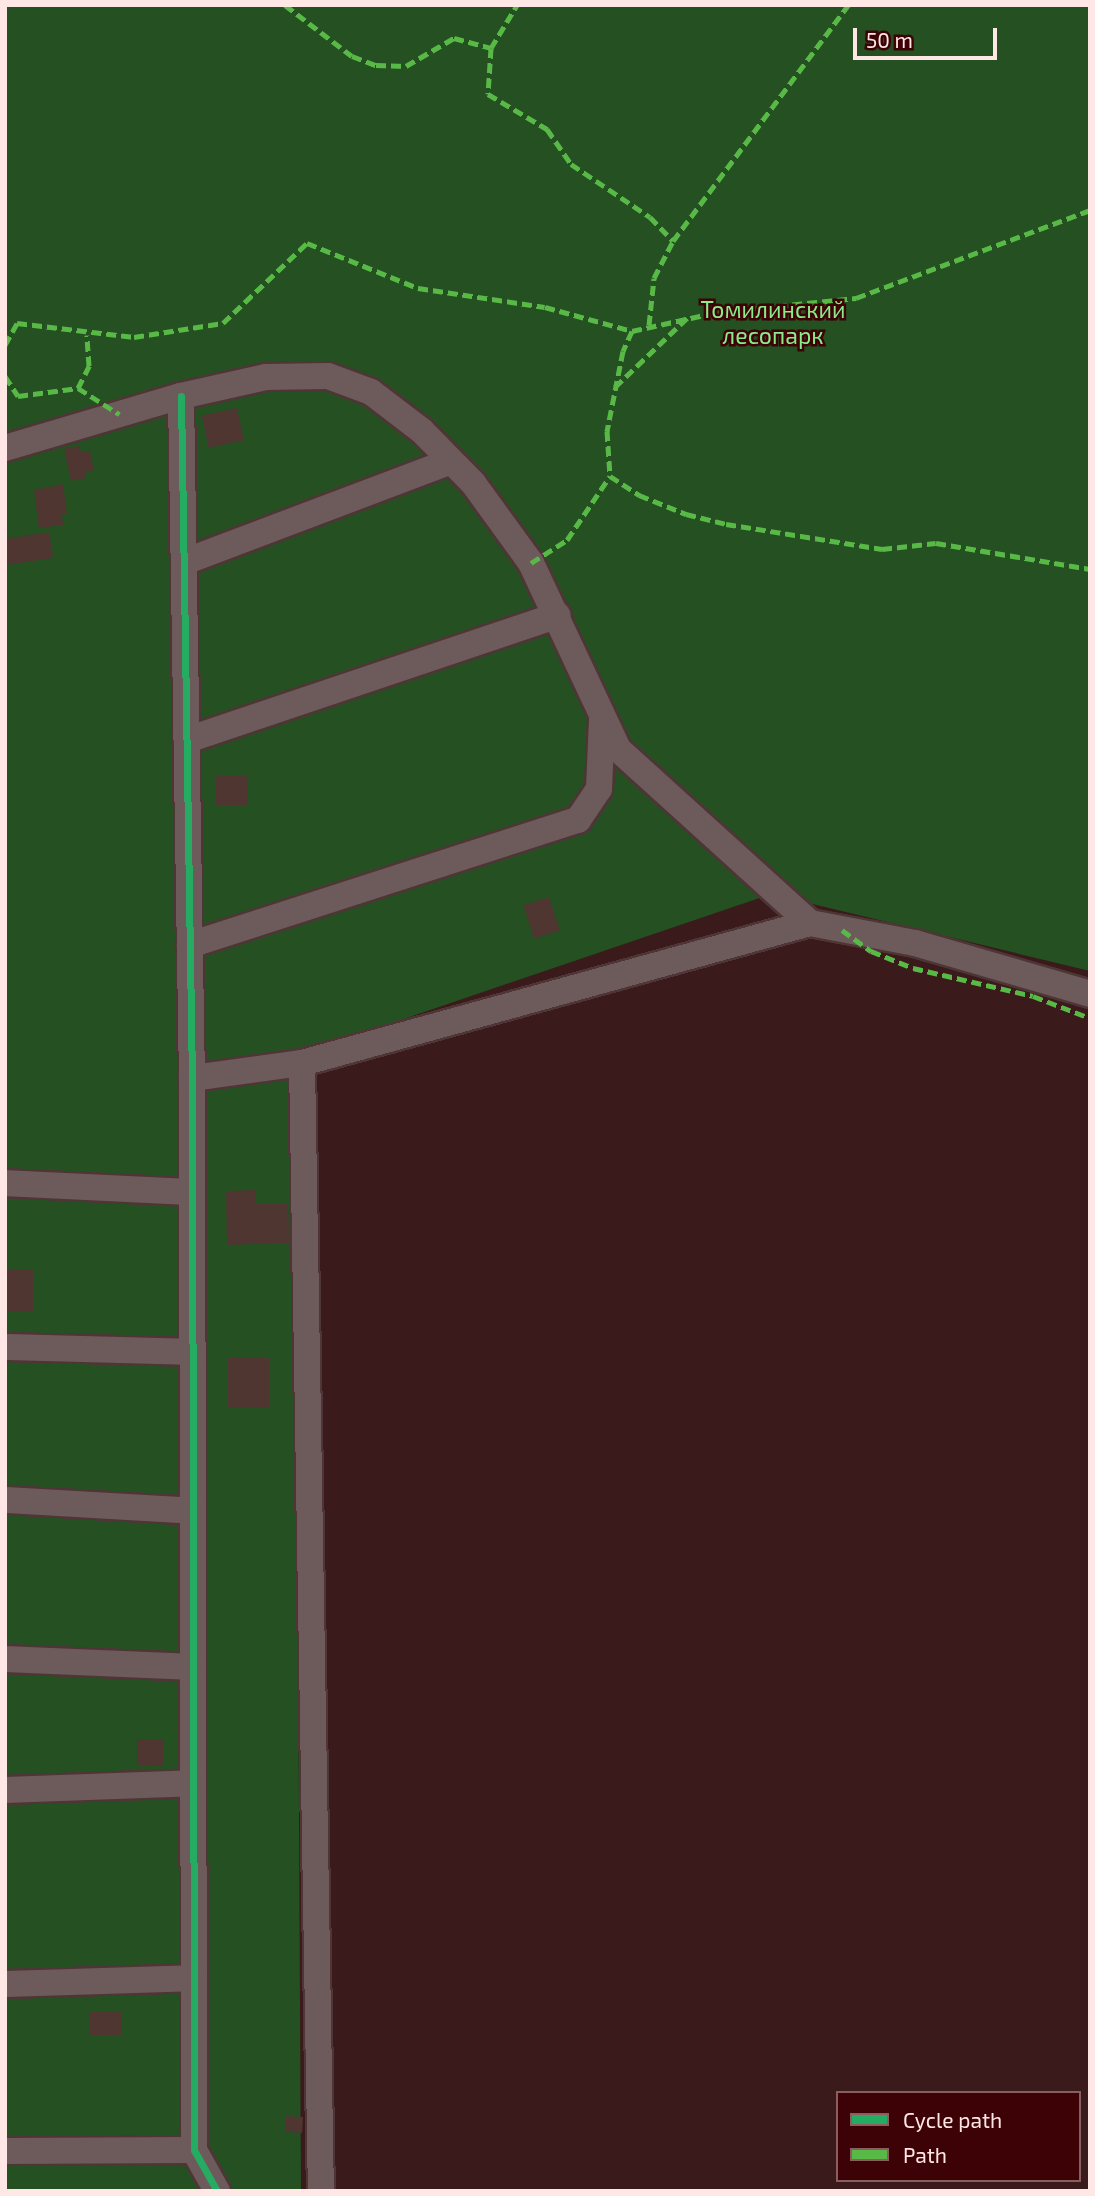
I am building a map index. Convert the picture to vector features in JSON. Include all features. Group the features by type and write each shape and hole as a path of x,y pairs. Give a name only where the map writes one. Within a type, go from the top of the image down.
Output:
{"street":[{"path":"5,449 181,396 266,377 328,376 371,391 422,431 452,461 531,563 558,615 618,749 810,923"},
{"path":"181,396 192,1078 194,2150 217,2191"},
{"path":"184,562 452,461"},
{"path":"187,740 558,615"},
{"path":"190,945 578,820 599,789 602,713"},
{"path":"192,1078 303,1063 810,923 915,943 1090,994"},
{"path":"303,1063 321,2191"},
{"path":"5,1183 192,1192"},
{"path":"5,1347 192,1352"},
{"path":"5,1500 193,1511"},
{"path":"5,1659 193,1667"},
{"path":"5,1790 194,1783"},
{"path":"5,1984 194,1978"},
{"path":"5,2151 194,2150"}],"green space":[{"name":"Томилинский лесопарк","path":"5,5 1090,5 1090,971 771,894 295,1056 301,2191 5,2191"}],"building":[{"path":"237,408 244,440 209,448 202,415"},
{"path":"79,446 81,452 90,451 94,470 85,472 86,478 71,481 64,449"},
{"path":"63,484 67,513 62,514 63,525 39,528 34,490"},
{"path":"49,532 53,558 9,565 5,539"},
{"path":"216,775 248,775 248,806 216,806"},
{"path":"549,897 560,930 534,939 523,905"},
{"path":"256,1190 256,1204 288,1204 289,1243 227,1245 226,1191"},
{"path":"5,1270 33,1270 33,1312 5,1312"},
{"path":"228,1358 269,1358 269,1408 228,1408"},
{"path":"138,1739 164,1740 163,1766 137,1765"},
{"path":"90,2011 122,2011 122,2036 90,2036"},
{"path":"286,2116 303,2117 302,2133 285,2132"}],"marked path":[{"path":"285,5 352,56 376,65 406,66 454,38 491,48 517,5"},
{"path":"649,325 654,278 673,241 848,5"},
{"path":"491,48 488,94 547,129 571,164 650,217 673,241"},
{"path":"5,345 17,323 134,337 223,323 307,243 418,288 545,307 632,331 718,312 856,298 1090,210"},
{"path":"615,387 688,317"},
{"path":"632,331 623,351 607,431 610,476 639,495 686,514 726,524 882,549 936,543 1090,569"},
{"path":"5,376 18,396 78,388 89,366 87,335"},
{"path":"78,388 119,414"},
{"path":"531,563 567,540 610,476"},
{"path":"842,930 871,951 913,968 1033,996 1090,1018"}],"cycle path":[{"path":"181,396 192,1078 194,2150 217,2191"}]}
